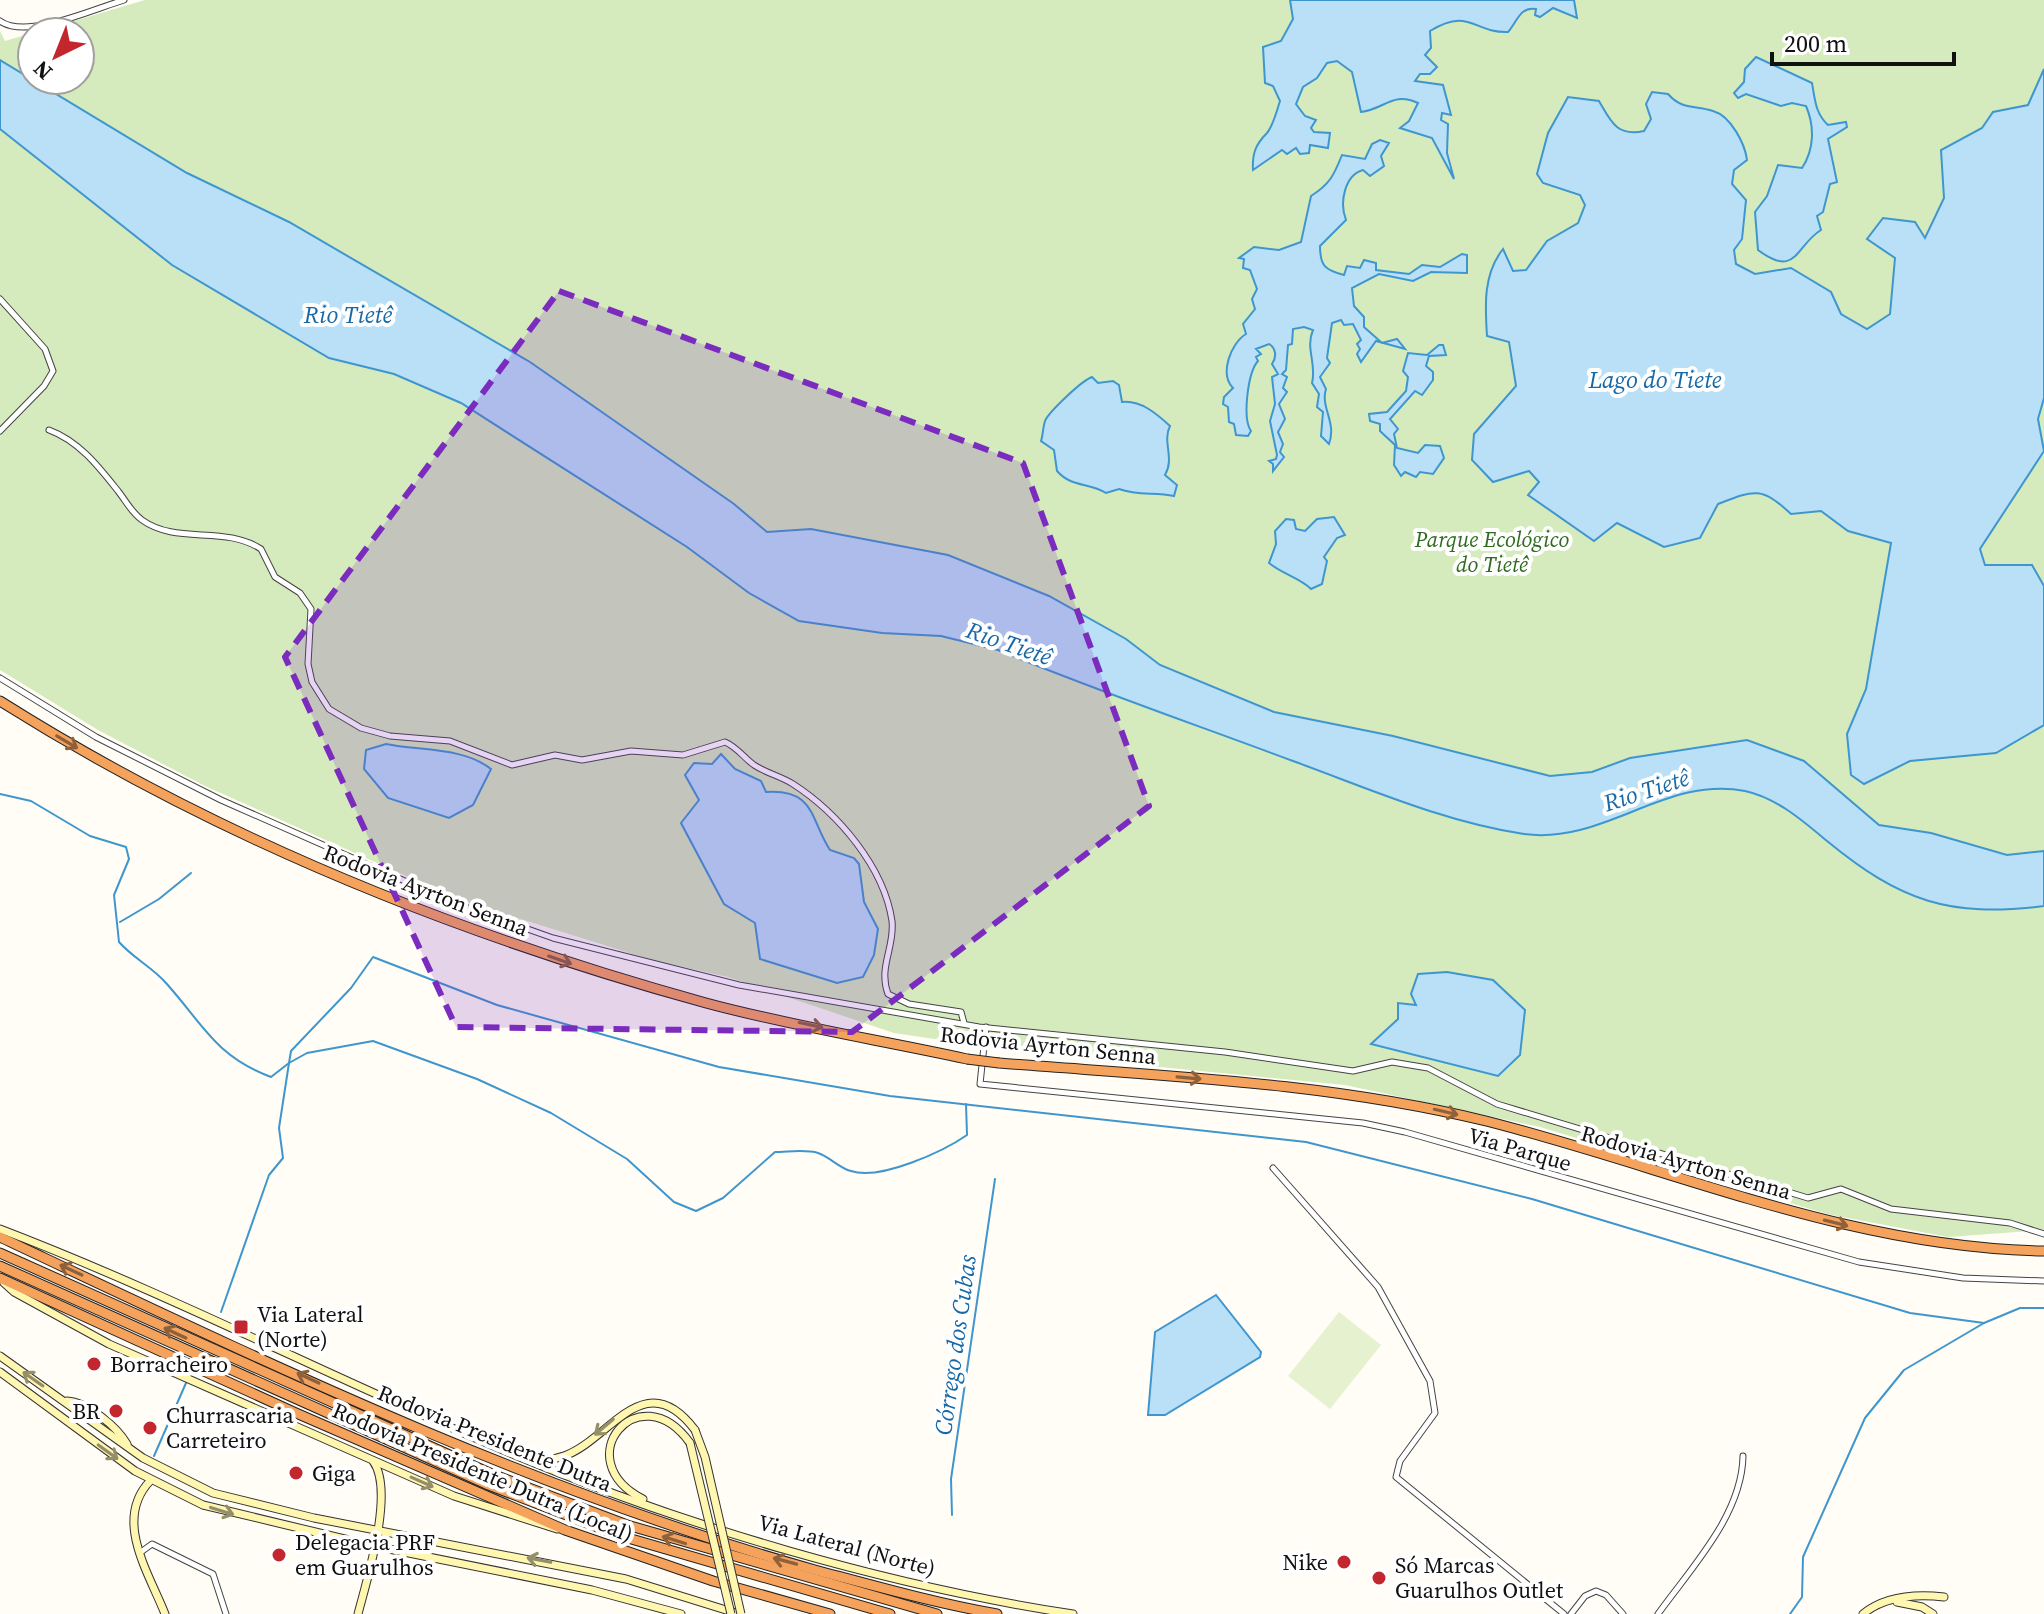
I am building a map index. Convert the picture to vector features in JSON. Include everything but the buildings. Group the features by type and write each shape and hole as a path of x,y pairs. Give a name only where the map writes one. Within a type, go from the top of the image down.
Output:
{"highway":[{"name":"Rodovia Ayrton Senna","path":"0,701 86,753 195,810 438,918 571,964 710,1004 967,1059 1313,1088 1402,1101 1489,1122 1852,1228 1923,1242 2044,1251"},
{"name":"Rodovia Presidente Dutra","path":"0,1237 515,1470 757,1554 943,1605 997,1614"},
{"name":"Rodovia Presidente Dutra","path":"0,1253 333,1404 552,1497 627,1525 937,1614"},
{"name":"Rodovia Presidente Dutra","path":"0,1266 486,1484 621,1536 890,1614"},
{"name":"Rodovia Presidente Dutra (Local)","path":"0,1278 296,1413 565,1530 713,1581 830,1614"}],"main road":[{"name":"Via Lateral (Norte)","path":"0,1229 512,1454 666,1512 952,1592 1073,1614"},
{"path":"0,1278 14,1292 109,1344 454,1496 565,1530"},
{"path":"0,1356 65,1401 78,1403 106,1423 129,1448 184,1481"},
{"path":"0,1372 150,1481 203,1505 242,1517 562,1584 681,1614"},
{"path":"61,1418 59,1409 65,1401"},
{"path":"165,1614 132,1525 135,1507 150,1481 161,1477 184,1481 249,1503 626,1579 740,1614 705,1457 695,1430 686,1418 667,1407 641,1405 618,1415 563,1457 547,1460 512,1454"},
{"path":"666,1512 620,1485 609,1463 610,1446 619,1429 627,1422 649,1415 671,1421 690,1443 731,1614"},
{"path":"358,1614 377,1530 381,1482 373,1460"},
{"path":"381,1482 390,1468"},
{"path":"562,1584 564,1565"},
{"path":"1863,1614 1887,1601 1916,1596 1944,1597 1936,1602 1932,1613 1922,1607 1887,1601"},
{"path":"700,1613 713,1606"}],"street":[{"path":"0,21 11,27 31,28 124,0"},
{"path":"0,299 45,349 53,371 44,386 0,431"},
{"path":"49,430 83,449 143,521 165,531 223,536 261,549 275,577 307,602 312,617 309,676 322,700 343,720 375,733 450,741 512,765 555,755 582,760 631,751 683,755 725,742 752,764 795,785 859,847 872,867 892,923 892,941 884,965 888,994 909,1004 961,1012 964,1023"},
{"path":"0,678 144,763 403,882 499,920 613,954 739,985 986,1027 1225,1052 1363,1072 1392,1062 1428,1068 1497,1104 1808,1198 1841,1189 1891,1209 2010,1223 2044,1234"},
{"name":"Via Parque","path":"986,1027 980,1084 1363,1123 1859,1262 1963,1278 2044,1281"},
{"path":"1273,1168 1378,1287 1430,1381 1435,1413 1400,1461 1396,1477 1564,1614"},
{"path":"1658,1614 1726,1515 1743,1471 1743,1456"},
{"path":"141,1552 152,1544 213,1574 226,1614"},
{"path":"1571,1614 1585,1596 1596,1591 1606,1595 1623,1614"}],"highlighted area":[{"path":"559,291 1023,463 1149,806 852,1032 456,1027 285,657"}],"green space":[{"name":"Parque Ecológico do Tietê","path":"145,0 2044,0 2044,1230 1948,1237 1827,1214 1540,1127 1345,1085 1058,1057 894,1033 728,977 652,960 460,900 205,786 98,730 0,670 0,31 5,41 16,38 16,96 96,96 96,16 91,16"},
{"path":"1339,1312 1381,1345 1330,1409 1288,1376"}],"water":[{"path":"1290,0 1574,0 1577,18 1553,8 1540,17 1535,15 1536,9 1531,9 1522,12 1508,32 1463,21 1443,24 1430,31 1431,48 1425,55 1437,67 1430,74 1420,74 1415,81 1443,85 1451,115 1442,113 1441,120 1448,124 1447,153 1454,179 1432,138 1400,128 1409,121 1418,103 1395,100 1361,112 1352,72 1337,61 1327,63 1317,78 1303,87 1296,104 1305,116 1316,120 1311,128 1314,132 1330,133 1328,148 1310,145 1309,153 1300,154 1296,148 1287,154 1282,150 1253,170 1256,149 1271,126 1280,101 1273,86 1265,83 1263,47 1281,41 1293,19"},
{"path":"1756,57 1812,83 1820,116 1828,125 1846,122 1847,127 1828,139 1837,182 1830,184 1823,212 1817,216 1821,230 1788,261 1771,258 1758,250 1755,212 1767,196 1778,165 1802,168 1811,146 1811,122 1806,106 1792,103 1781,106 1746,94 1738,98 1734,93 1744,82 1745,69"},
{"name":"Rio Tietê","path":"0,60 16,70 16,96 60,96 187,173 289,222 530,362 734,504 767,532 811,529 948,555 1049,596 1126,639 1160,665 1274,712 1393,736 1550,776 1592,772 1630,758 1747,740 1804,761 1879,825 1931,833 2007,855 2044,851 2044,906 2010,909 1953,907 1903,891 1853,862 1789,811 1745,791 1716,789 1688,793 1581,830 1553,835 1494,829 1378,793 998,650 941,636 882,633 799,621 749,593 687,547 461,403 394,374 329,358 172,265 0,129"},
{"name":"Lago do Tiete","path":"2044,69 2044,398 2038,419 2044,451 1980,549 1985,565 2032,565 2044,586 2044,725 1996,753 1910,761 1864,784 1851,775 1847,734 1866,689 1891,543 1848,531 1821,511 1791,514 1772,499 1757,493 1718,504 1700,538 1664,547 1617,523 1594,541 1528,495 1539,482 1529,471 1493,482 1472,460 1474,434 1516,386 1509,342 1487,336 1489,280 1503,249 1513,271 1526,270 1547,241 1578,223 1585,205 1580,195 1543,183 1537,174 1548,133 1568,97 1599,101 1616,126 1627,132 1635,132 1644,131 1651,119 1646,104 1652,92 1668,94 1683,105 1720,114 1731,124 1743,146 1747,160 1734,170 1732,184 1746,200 1742,239 1734,250 1736,264 1755,274 1791,268 1831,292 1841,314 1867,329 1890,314 1895,258 1867,239 1883,218 1915,222 1925,238 1944,198 1941,150 1982,128 1993,112 2028,105"},
{"path":"1380,140 1389,143 1381,156 1384,166 1370,176 1363,170 1348,183 1344,198 1346,220 1320,246 1323,263 1328,269 1344,275 1347,266 1360,268 1364,260 1376,263 1376,270 1409,274 1422,265 1440,267 1462,254 1467,255 1467,273 1431,272 1413,281 1379,274 1352,288 1354,306 1364,317 1364,327 1381,342 1376,341 1361,362 1357,344 1361,340 1353,324 1344,325 1341,320 1332,323 1327,358 1330,363 1320,377 1326,389 1325,402 1331,429 1329,444 1321,436 1323,412 1317,407 1319,394 1312,383 1310,343 1313,330 1304,327 1293,329 1286,370 1282,374 1287,377 1283,388 1287,392 1279,404 1285,419 1278,432 1283,444 1280,452 1284,457 1273,471 1273,464 1269,461 1276,459 1277,455 1270,421 1275,404 1272,377 1278,374 1272,364 1275,353 1269,344 1256,349 1261,354 1256,357 1258,361 1249,385 1247,416 1251,431 1248,436 1236,435 1234,424 1229,422 1228,407 1223,404 1224,397 1233,388 1227,375 1229,359 1236,344 1246,334 1243,324 1255,309 1252,299 1257,289 1250,270 1243,268 1244,259 1239,258 1254,247 1279,250 1301,242 1311,196 1331,178 1342,155 1365,159 1372,144"},
{"path":"1397,339 1405,349 1383,343"},
{"path":"1443,345 1446,355 1429,356 1426,366 1433,372 1433,380 1422,395 1415,391 1390,419 1398,429 1394,434 1397,448 1418,453 1425,445 1440,446 1444,458 1433,474 1420,472 1416,477 1405,472 1401,476 1394,465 1395,445 1380,431 1380,424 1370,421 1369,414 1387,412 1406,391 1408,377 1403,371 1408,353 1427,355"},
{"path":"1092,377 1098,383 1113,381 1119,385 1122,402 1142,406 1170,426 1167,438 1169,462 1165,475 1177,485 1174,496 1119,489 1106,493 1075,483 1057,471 1054,450 1041,441 1045,421 1080,384"},
{"path":"1334,517 1345,535 1337,538 1324,557 1327,561 1322,584 1311,589 1269,563 1276,544 1275,531 1286,519 1294,520 1296,529 1305,531 1317,519"},
{"path":"386,744 454,753 491,769 473,805 449,818 388,798 364,769 366,750"},
{"path":"721,754 735,769 761,781 766,792 782,792 803,801 830,850 854,858 859,864 864,902 878,929 874,955 863,977 837,983 760,959 755,923 724,904 681,823 699,800 685,775 694,763 712,764"},
{"path":"1447,972 1493,980 1525,1010 1520,1055 1498,1076 1371,1044 1398,1019 1398,1003 1416,1005 1411,994 1418,974"},
{"path":"1216,1295 1261,1352 1260,1357 1165,1415 1148,1415 1155,1332"}],"waterway":[{"path":"0,794 31,801 90,836 126,847 129,859 114,895 119,942 161,977 223,1049 252,1069 271,1077 289,1063 291,1051 351,988 373,957 497,1005 719,1067 890,1096 1306,1142 1532,1199 1910,1313 1984,1323"},
{"path":"120,922 159,899 191,873"},
{"path":"221,1312 269,1175 283,1158 279,1128 289,1063 307,1053 373,1041 477,1079 551,1113 627,1159 674,1202 696,1211 723,1198 775,1152 813,1152 847,1170 863,1173 911,1163 967,1135 966,1104"},
{"name":"Córrego dos Cubas","path":"952,1515 951,1479 995,1179"},
{"path":"1790,1614 1802,1597 1803,1557 1865,1418 1904,1370 1984,1323 2020,1308 2044,1308"},
{"path":"154,1456 186,1383"}],"place":[{"name":"Via Lateral (Norte)","path":"241,1327"},
{"name":"Borracheiro","path":"94,1364"},
{"name":"BR","path":"116,1411"},
{"name":"Churrascaria Carreteiro","path":"150,1428"},
{"name":"Giga","path":"296,1473"},
{"name":"Delegacia PRF em Guarulhos","path":"279,1555"},
{"name":"Nike","path":"1344,1562"},
{"name":"Só Marcas Guarulhos Outlet","path":"1379,1578"}]}
